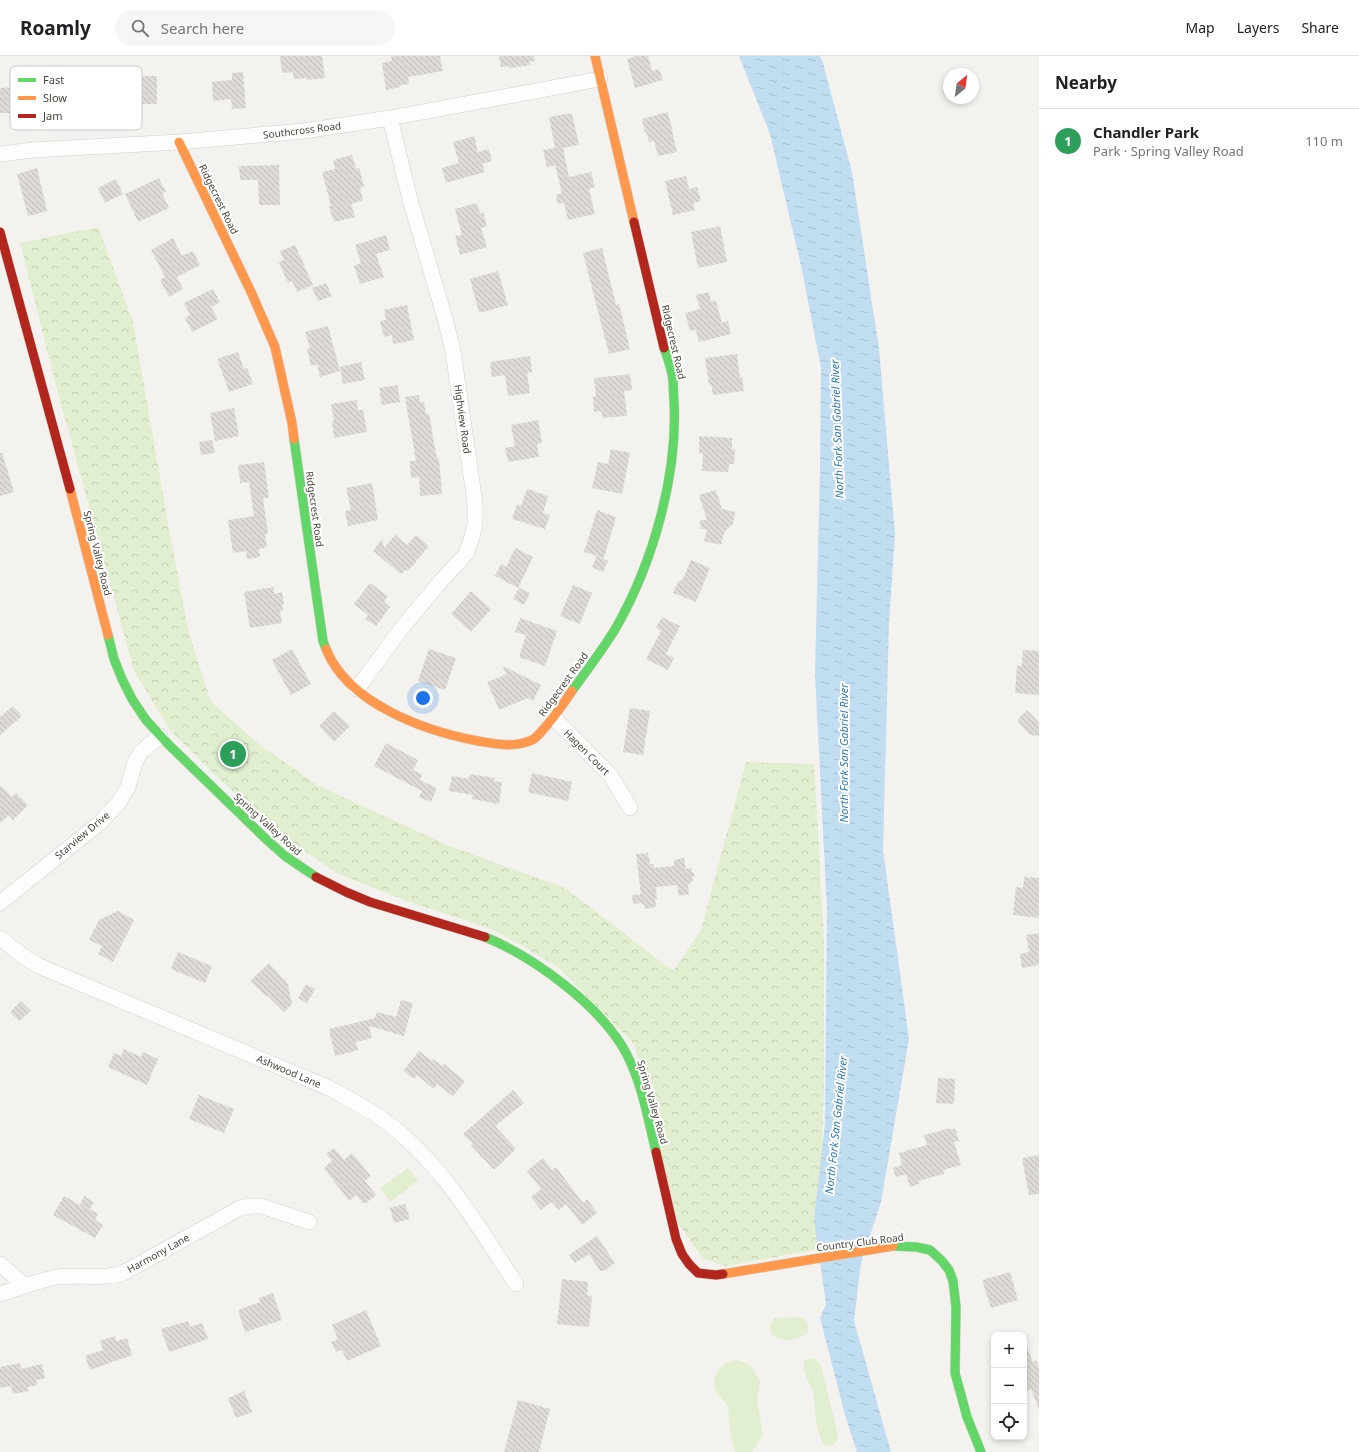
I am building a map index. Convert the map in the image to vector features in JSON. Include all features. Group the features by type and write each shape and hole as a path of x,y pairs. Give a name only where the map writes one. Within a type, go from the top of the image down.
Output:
{"street":[{"name":"Ridgecrest Road","path":"179,142 209,208 240,268 275,348 292,424 323,642 329,656 339,671 356,689 390,712 416,724 457,738 496,744 514,745 533,740 554,718 616,627 644,570 664,503 672,464 674,429 672,375 658,325 595,56"},
{"name":"Southcross Road","path":"0,154 33,150 179,142 304,131 390,118 600,78"},
{"name":"Highview Road","path":"356,689 411,617 466,554 475,524 475,504 453,351 411,203 390,118"},
{"name":"Spring Valley Road","path":"0,232 76,511 114,659 121,677 140,712 160,736 232,807 271,844 293,862 311,874 348,893 486,937 522,954 572,992 602,1020 617,1037 628,1054 635,1072 660,1166 678,1244 685,1260 698,1273"},
{"name":"Hagen Court","path":"554,718 611,776 630,808"},
{"name":"Starview Drive","path":"0,902 106,817 119,802 128,787 135,762 141,752 160,736"},
{"name":"Ashwood Lane","path":"0,938 24,957 39,966 327,1087 355,1102 382,1120 421,1154 442,1177 461,1201 516,1284"},
{"name":"Harmony Lane","path":"0,1294 58,1277 104,1277 123,1273 240,1208 261,1206 309,1222"},
{"name":"Country Club Road","path":"698,1273 716,1275 896,1246 916,1247 930,1250 949,1270 953,1281 956,1307 955,1374 967,1417 981,1452"},
{"path":"0,1264 25,1286"}],"green space":[{"path":"98,227 133,322 189,634 211,702 260,745 317,785 447,845 565,888 673,971 701,930 746,762 814,764 824,939 824,1085 819,1249 726,1266 703,1259 678,1223 634,1044 557,966 494,930 407,901 336,873 271,827 170,730 134,671 58,393 20,243"},
{"path":"408,1168 418,1181 390,1202 380,1188"},
{"path":"798,1317 804,1319 808,1324 808,1332 804,1335 795,1339 784,1340 771,1334 770,1325 775,1318"},
{"path":"810,1358 815,1359 821,1366 838,1435 837,1441 831,1446 825,1445 817,1428 813,1392 804,1368 805,1360"},
{"path":"738,1360 749,1365 754,1370 760,1381 757,1401 763,1435 752,1452 735,1452 729,1427 729,1412 725,1402 718,1395 714,1382 718,1371 726,1363"}],"water":[{"name":"North Fork San Gabriel River","path":"739,56 820,56 852,172 879,349 895,534 889,623 883,850 909,1039 881,1202 861,1262 854,1321 891,1452 857,1452 845,1415 820,1318 826,1304 814,1219 825,1124 827,909 815,674 821,368 802,270 770,134"}],"building":[{"path":"280,56 322,56 325,78 306,80 306,78 294,79 293,72 282,73"},
{"path":"391,56 440,56 443,71 408,77 409,84 400,85 400,87 386,90 382,63 392,61"},
{"path":"499,56 534,56 535,61 529,62 530,65 509,68 509,66 501,67"},
{"path":"636,56 648,56 652,71 659,69 663,80 635,88 627,59"},
{"path":"243,72 246,108 232,109 231,99 213,101 212,82 232,80 232,73"},
{"path":"142,76 157,76 157,104 142,104"},
{"path":"10,87 10,113 0,113 0,88"},
{"path":"668,112 677,152 658,156 654,141 649,142 646,132 645,133 642,119"},
{"path":"572,113 579,145 563,148 569,177 591,172 595,187 589,189 595,214 568,220 564,203 558,204 556,195 562,193 555,165 547,167 543,150 555,148 549,117"},
{"path":"474,136 478,152 489,149 492,161 482,164 485,172 446,183 442,168 459,163 453,142"},
{"path":"352,155 356,169 359,168 364,186 360,188 363,200 351,204 355,217 334,222 329,207 331,206 322,172 335,169 333,160"},
{"path":"279,165 280,205 259,205 258,180 240,180 239,166"},
{"path":"37,168 47,211 28,216 17,174"},
{"path":"686,176 689,189 697,187 701,201 693,203 695,210 673,215 665,181"},
{"path":"159,178 166,192 162,193 169,208 138,222 125,194"},
{"path":"116,179 123,194 105,203 98,188"},
{"path":"477,203 480,214 483,212 487,226 481,228 487,247 460,255 455,236 462,235 455,209"},
{"path":"720,226 727,262 698,268 691,232"},
{"path":"386,235 390,250 376,254 384,277 360,284 354,266 361,263 355,245"},
{"path":"173,238 182,256 193,251 200,265 177,277 183,289 169,297 160,280 165,277 151,250"},
{"path":"295,245 313,285 297,292 292,281 288,283 279,262 284,260 280,251"},
{"path":"602,248 616,305 619,304 630,349 609,354 583,253"},
{"path":"498,271 508,305 479,313 470,279"},
{"path":"326,283 332,296 318,301 312,288"},
{"path":"213,289 220,302 211,307 218,319 192,332 185,318 190,315 184,303"},
{"path":"709,292 711,302 716,301 722,323 728,321 731,334 699,342 696,330 690,331 685,313 700,309 696,295"},
{"path":"407,305 414,340 393,344 392,335 384,337 380,321 386,320 384,310"},
{"path":"328,326 340,371 320,377 317,364 311,366 307,349 310,348 305,332"},
{"path":"238,352 244,369 247,368 253,384 229,392 217,359"},
{"path":"737,354 740,378 742,377 744,391 713,395 711,384 709,385 705,358"},
{"path":"530,356 532,372 527,373 530,393 508,396 505,375 492,377 490,362"},
{"path":"361,362 365,380 343,384 340,367"},
{"path":"630,374 632,390 624,391 627,416 602,418 601,411 594,412 593,397 596,396 594,378"},
{"path":"398,385 400,402 382,405 379,388"},
{"path":"419,395 420,402 424,402 426,414 429,414 437,459 439,459 442,494 420,496 419,477 411,478 410,461 416,461 405,397"},
{"path":"357,400 358,410 363,410 367,432 334,438 332,421 334,421 331,404"},
{"path":"234,408 239,436 215,441 210,413"},
{"path":"538,420 542,443 537,444 539,457 508,462 505,448 515,446 511,425"},
{"path":"699,436 732,438 732,449 735,449 734,464 729,464 728,472 702,471 703,453 699,453"},
{"path":"212,440 215,453 201,455 199,442"},
{"path":"611,449 630,453 622,494 592,488 598,462 608,464"},
{"path":"0,453 2,453 14,492 0,496"},
{"path":"264,462 269,498 263,498 268,533 265,534 267,547 259,549 260,557 247,559 246,551 233,553 228,520 254,516 249,482 240,483 238,465"},
{"path":"372,483 378,520 348,526 345,511 351,510 346,488"},
{"path":"527,489 548,496 543,513 550,515 545,529 512,519 517,504 521,506"},
{"path":"716,490 722,509 735,512 733,524 725,531 721,545 704,541 707,529 701,529 700,520 707,520 699,495"},
{"path":"597,510 616,517 604,558 584,552"},
{"path":"395,535 407,545 416,535 429,546 408,571 405,570 401,574 373,551 382,539 384,548"},
{"path":"515,548 533,557 518,588 495,576 501,564 506,567"},
{"path":"597,556 608,561 603,572 592,567"},
{"path":"691,560 710,568 696,602 673,593 679,580 682,581"},
{"path":"370,583 388,596 384,602 390,607 376,626 365,619 368,615 354,604"},
{"path":"573,585 592,593 580,624 560,616"},
{"path":"274,587 274,594 282,592 284,605 282,605 283,611 280,611 282,623 250,628 244,592"},
{"path":"519,588 530,593 524,605 513,599"},
{"path":"471,591 491,609 471,632 451,614"},
{"path":"662,617 680,626 666,654 674,658 668,670 646,659 661,631 656,628"},
{"path":"520,618 557,631 545,666 519,657 526,635 515,632"},
{"path":"292,649 311,684 291,695 272,660"},
{"path":"429,649 456,658 445,690 418,681"},
{"path":"1023,650 1039,651 1039,695 1015,693 1017,666 1022,666"},
{"path":"503,666 541,685 533,701 528,698 499,710 487,682 506,675"},
{"path":"13,706 22,716 0,735 0,717"},
{"path":"630,708 650,711 643,755 623,752"},
{"path":"1027,710 1039,723 1039,736 1030,735 1018,722 1018,719"},
{"path":"334,711 350,726 334,742 319,726"},
{"path":"386,743 418,760 413,770 422,775 420,780 437,788 431,802 419,797 422,791 374,766"},
{"path":"532,773 572,782 568,801 528,792"},
{"path":"470,774 495,778 494,781 502,782 499,804 472,799 473,795 449,791 452,776 469,779"},
{"path":"0,785 12,797 16,793 28,805 13,820 9,815 0,823"},
{"path":"648,853 650,864 653,864 654,868 674,866 674,860 684,858 686,869 692,868 692,872 695,874 693,880 688,885 689,894 679,896 677,885 656,887 656,907 645,909 644,904 642,905 642,903 633,904 632,895 641,894 636,854"},
{"path":"1024,877 1039,878 1039,918 1013,915 1016,887 1023,888"},
{"path":"118,911 134,920 113,962 98,954 102,946 89,940 99,920"},
{"path":"1039,933 1039,965 1022,968 1020,954 1029,952 1026,935"},
{"path":"178,952 212,966 205,983 171,969"},
{"path":"269,963 288,984 292,1004 284,1012 250,981"},
{"path":"306,984 315,989 307,1003 298,998"},
{"path":"401,1000 413,1003 404,1036 369,1026 372,1038 356,1042 358,1050 335,1056 329,1029 375,1018 377,1012 396,1017"},
{"path":"21,1001 31,1011 19,1021 10,1012"},
{"path":"124,1049 141,1057 143,1052 158,1059 147,1085 108,1067 114,1053 121,1056"},
{"path":"419,1051 432,1061 433,1059 442,1066 444,1064 465,1081 453,1096 437,1084 434,1089 417,1075 414,1079 403,1071"},
{"path":"938,1078 955,1079 954,1104 936,1103"},
{"path":"513,1090 524,1103 495,1126 516,1149 494,1170 463,1134"},
{"path":"199,1095 234,1109 224,1133 189,1119"},
{"path":"950,1128 950,1130 955,1128 959,1141 954,1142 961,1165 943,1170 944,1174 918,1181 919,1184 910,1187 906,1174 896,1177 893,1168 902,1165 899,1153 927,1145 924,1135"},
{"path":"334,1148 344,1160 352,1153 371,1176 365,1181 376,1195 366,1203 363,1203 356,1195 349,1201 324,1168 332,1161 326,1154"},
{"path":"1039,1155 1039,1194 1029,1195 1022,1158"},
{"path":"543,1158 552,1170 556,1167 583,1203 587,1199 597,1213 582,1225 566,1204 559,1210 552,1202 541,1210 531,1197 541,1189 527,1171"},
{"path":"64,1196 80,1205 84,1196 94,1202 90,1209 98,1214 95,1220 103,1225 95,1238 53,1215"},
{"path":"405,1204 410,1219 394,1223 390,1208"},
{"path":"597,1236 615,1263 604,1271 600,1271 589,1254 575,1263 569,1255"},
{"path":"1010,1272 1018,1300 991,1308 982,1280"},
{"path":"562,1279 588,1282 587,1295 592,1296 589,1327 557,1324"},
{"path":"273,1293 282,1320 245,1332 238,1310 260,1302 259,1298"},
{"path":"366,1310 381,1346 347,1361 342,1350 336,1352 331,1342 338,1339 332,1325"},
{"path":"188,1321 190,1327 202,1323 208,1339 169,1352 161,1329"},
{"path":"115,1336 116,1341 127,1338 132,1355 90,1370 85,1356 103,1350 100,1341"},
{"path":"1027,1348 1033,1362 1036,1360 1039,1368 1039,1409 1031,1389 1027,1391"},
{"path":"20,1363 21,1369 42,1364 45,1378 36,1380 37,1385 28,1387 29,1391 13,1394 11,1386 0,1388 0,1367"},
{"path":"244,1391 252,1412 236,1418 228,1398"},
{"path":"518,1400 550,1409 539,1452 504,1452"}],"traffic: fast":[{"path":"572,691 612,634 630,601 642,574 660,517 672,458 674,429 673,377 664,348"},
{"path":"294,439 323,641 326,649"},
{"path":"108,635 114,659 122,679 132,699 146,720 168,744 267,840 285,856 316,877"},
{"path":"485,937 504,946 545,970 583,1001 615,1035 626,1053 636,1076 644,1101 656,1152"},
{"path":"893,1246 916,1247 930,1250 949,1270 953,1281 956,1307 955,1373 967,1417 981,1452"}],"traffic: slow":[{"path":"595,56 634,222"},
{"path":"179,142 252,294 275,347 292,423 294,439"},
{"path":"70,489 108,635"},
{"path":"326,649 337,668 352,685 370,700 390,712 412,722 435,730 478,741 512,745 533,739 538,736 550,722 572,691"},
{"path":"723,1274 893,1246"}],"traffic: jam":[{"path":"634,222 664,348"},
{"path":"0,232 70,489"},
{"path":"316,877 370,902 485,937"},
{"path":"656,1152 676,1239 682,1254 698,1273 716,1275 723,1274"}],"place":[{"name":"Chandler Park","path":"233,754"}]}
